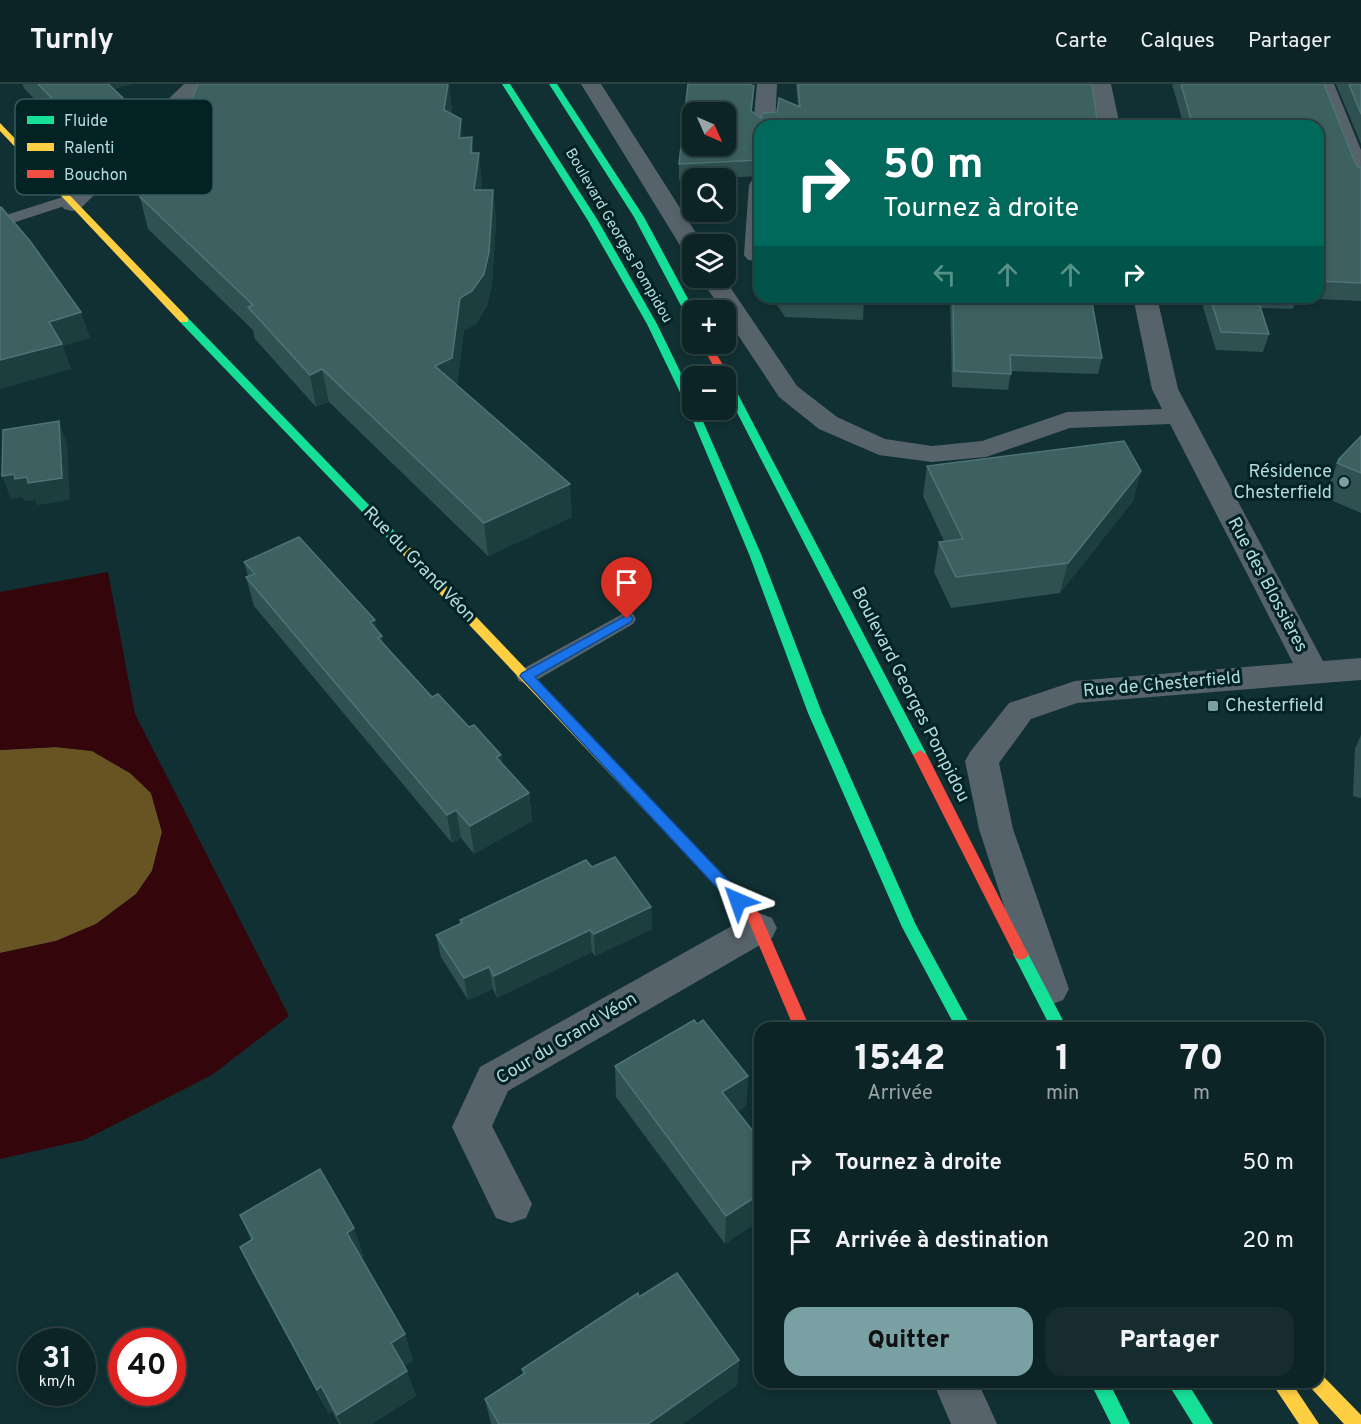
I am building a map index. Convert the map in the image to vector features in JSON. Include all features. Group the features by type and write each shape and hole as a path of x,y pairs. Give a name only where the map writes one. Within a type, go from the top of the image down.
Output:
{"main road":[{"name":"Boulevard Georges Pompidou","path":"506,84 592,219 652,324 682,386"},
{"name":"Boulevard Georges Pompidou","path":"552,84 639,217 683,300"},
{"name":"Rue du Grand Véon","path":"0,126 15,142"},
{"name":"Rue du Grand Véon","path":"64,195 527,676 754,918 799,1022"},
{"name":"Boulevard Georges Pompidou","path":"736,400 1058,1022"},
{"name":"Boulevard Georges Pompidou","path":"698,420 755,554 815,713 909,927 942,1016"},
{"name":"Boulevard Georges Pompidou","path":"909,927 961,1022"},
{"path":"1102,1388 1121,1424"},
{"path":"1180,1388 1204,1424"},
{"path":"1284,1388 1310,1424"},
{"path":"1323,1388 1357,1424"}],"street":[{"path":"180,99 196,84"},
{"path":"591,84 685,234"},
{"path":"764,120 767,84"},
{"path":"1101,84 1109,120"},
{"path":"1324,84 1361,177"},
{"path":"70,202 77,195"},
{"path":"719,288 788,391 828,423 879,447 932,454 986,449 1066,420 1177,416"},
{"name":"Rue des Blossières","path":"1146,303 1165,389 1177,416 1313,672"},
{"name":"Rue de Chesterfield","path":"1059,1022 996,829 982,761 1020,711 1075,692 1361,669"},
{"name":"Cour du Grand Véon","path":"511,1204 472,1127 494,1079 759,928"},
{"path":"958,1388 974,1424"}],"lane":[{"path":"0,222 70,202"},
{"path":"527,676 627,619"}],"shaded area":[{"path":"108,572 135,714 289,1016 212,1075 84,1140 0,1159 0,953 56,941 96,924 136,894 152,871 162,832 151,793 130,773 92,751 56,747 0,750 0,592"},
{"path":"56,747 92,751 130,773 151,793 162,832 152,871 136,894 96,924 56,941 0,953 0,750"}],"building":[{"path":"38,84 108,84 123,98 120,99 53,99"},
{"path":"198,84 448,84 444,110 461,119 459,138 472,137 471,153 479,153 474,190 493,190 489,252 484,274 472,291 460,298 452,358 435,366 570,484 484,523 322,369 310,375 248,307 253,305 140,197 140,195 213,195 213,99 192,99"},
{"path":"688,84 748,84 754,86 751,111 761,118 763,113 777,112 779,98 800,107 798,84 1092,84 1097,120 754,120 754,160 679,164 682,137 682,156 736,156 736,102 686,102"},
{"path":"1181,84 1324,84 1354,160 1358,167 1361,167 1361,283 1324,281 1324,120 1191,120"},
{"path":"1349,84 1361,84 1361,114"},
{"path":"0,208 30,241 81,312 49,322 62,344 0,360"},
{"path":"953,303 1092,303 1102,358 1010,355 1011,374 954,371"},
{"path":"1212,303 1259,303 1269,334 1221,332"},
{"path":"59,421 62,478 28,483 27,477 15,479 14,474 2,476 3,430"},
{"path":"1361,436 1361,473 1337,463"},
{"path":"1124,441 1141,471 1068,563 956,577 939,542 963,539 927,466"},
{"path":"299,537 375,620 370,622 382,636 378,638 432,697 438,694 469,727 474,725 501,755 496,757 529,793 470,826 456,810 447,815 246,577 255,574 244,562"},
{"path":"615,857 651,907 594,934 590,930 494,976 489,967 464,978 436,935 462,923 460,920 586,860 592,867"},
{"path":"694,1020 697,1024 703,1020 748,1076 722,1092 754,1132 754,1198 726,1216 615,1066"},
{"path":"320,1169 354,1228 347,1233 405,1334 391,1343 407,1371 337,1415 321,1386 317,1390 240,1247 253,1239 240,1215"},
{"path":"677,1273 739,1360 648,1424 499,1424 485,1399 525,1373 522,1369 554,1348 638,1293 639,1297"}],"traffic: fast":[{"path":"506,84 592,219 652,324 682,386"},
{"path":"553,84 639,217 683,300"},
{"path":"184,320 393,537"},
{"path":"736,400 920,755"},
{"path":"697,420 755,554 815,713 909,927 961,1022"},
{"path":"1021,954 1056,1022"},
{"path":"1102,1388 1121,1424"},
{"path":"1180,1388 1204,1424"}],"traffic: slow":[{"path":"0,126 15,142"},
{"path":"65,195 184,320"},
{"path":"393,537 734,896"},
{"path":"1284,1388 1310,1424"},
{"path":"1323,1388 1357,1424"}],"traffic: jam":[{"path":"712,354 718,366"},
{"path":"920,755 1021,954"},
{"path":"734,896 755,918 799,1022"}],"place":[{"name":"Résidence Chesterfield","path":"1344,482"},
{"name":"Chesterfield","path":"1213,706"}],"route":[{"path":"627,619 527,676 738,901"}]}
